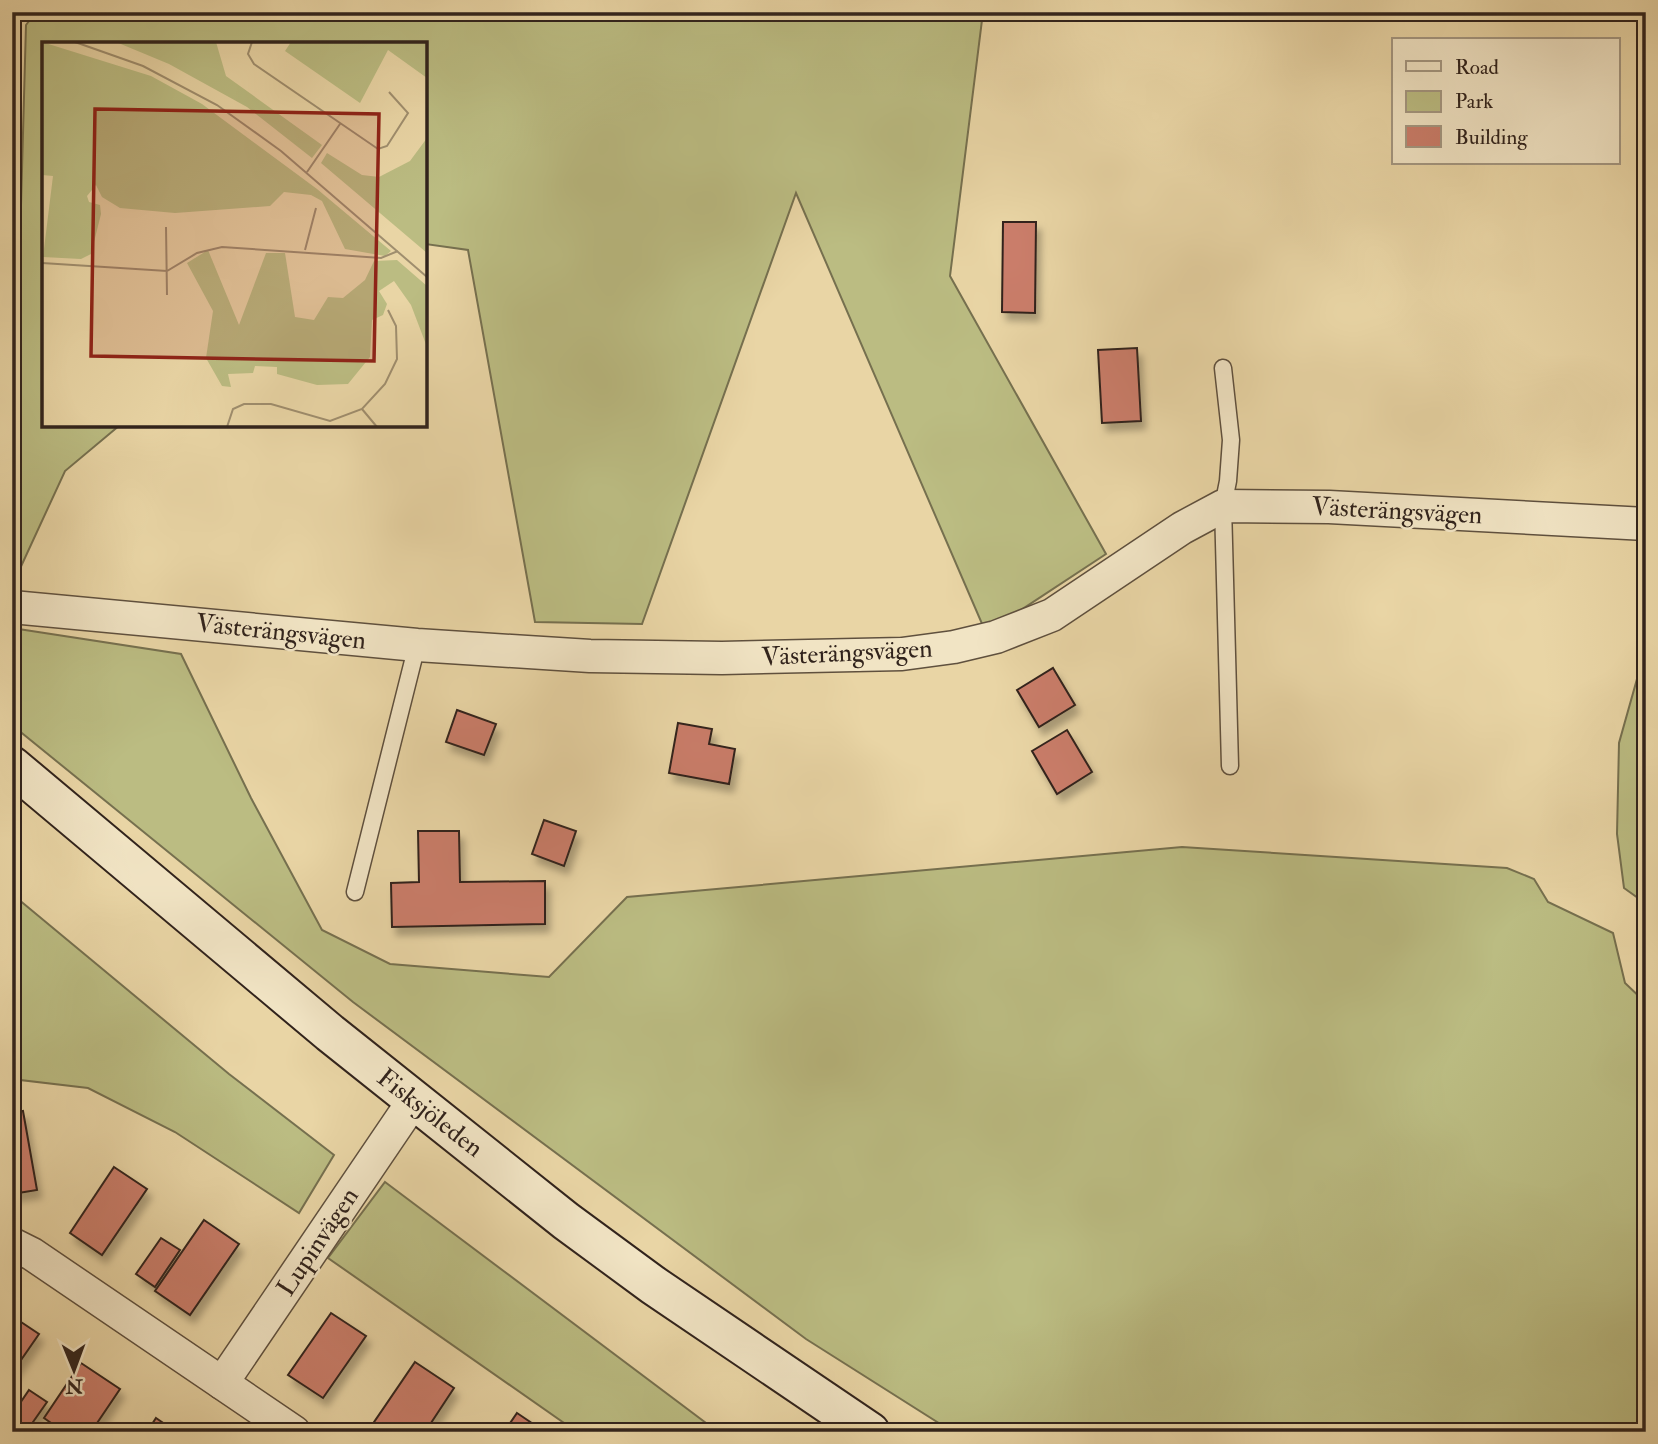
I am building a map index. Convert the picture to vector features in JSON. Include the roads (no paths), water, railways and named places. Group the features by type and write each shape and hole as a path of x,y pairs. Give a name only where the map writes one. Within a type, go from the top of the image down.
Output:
{"street":[{"name":"Västerängsvägen","path":"12,607 418,645 590,656 722,658 902,654 954,647 996,637 1052,615 1182,528 1223,506 1329,507 1646,524"},
{"name":"Fisksjöleden","path":"12,766 330,1033 566,1221 653,1285 870,1432"},
{"name":"Lupinvägen","path":"222,1383 414,1100"},
{"path":"12,1244 32,1254 294,1432"}],"lane":[{"path":"1223,368 1231,440 1223,506 1230,765"},
{"path":"355,892 418,645"}]}
